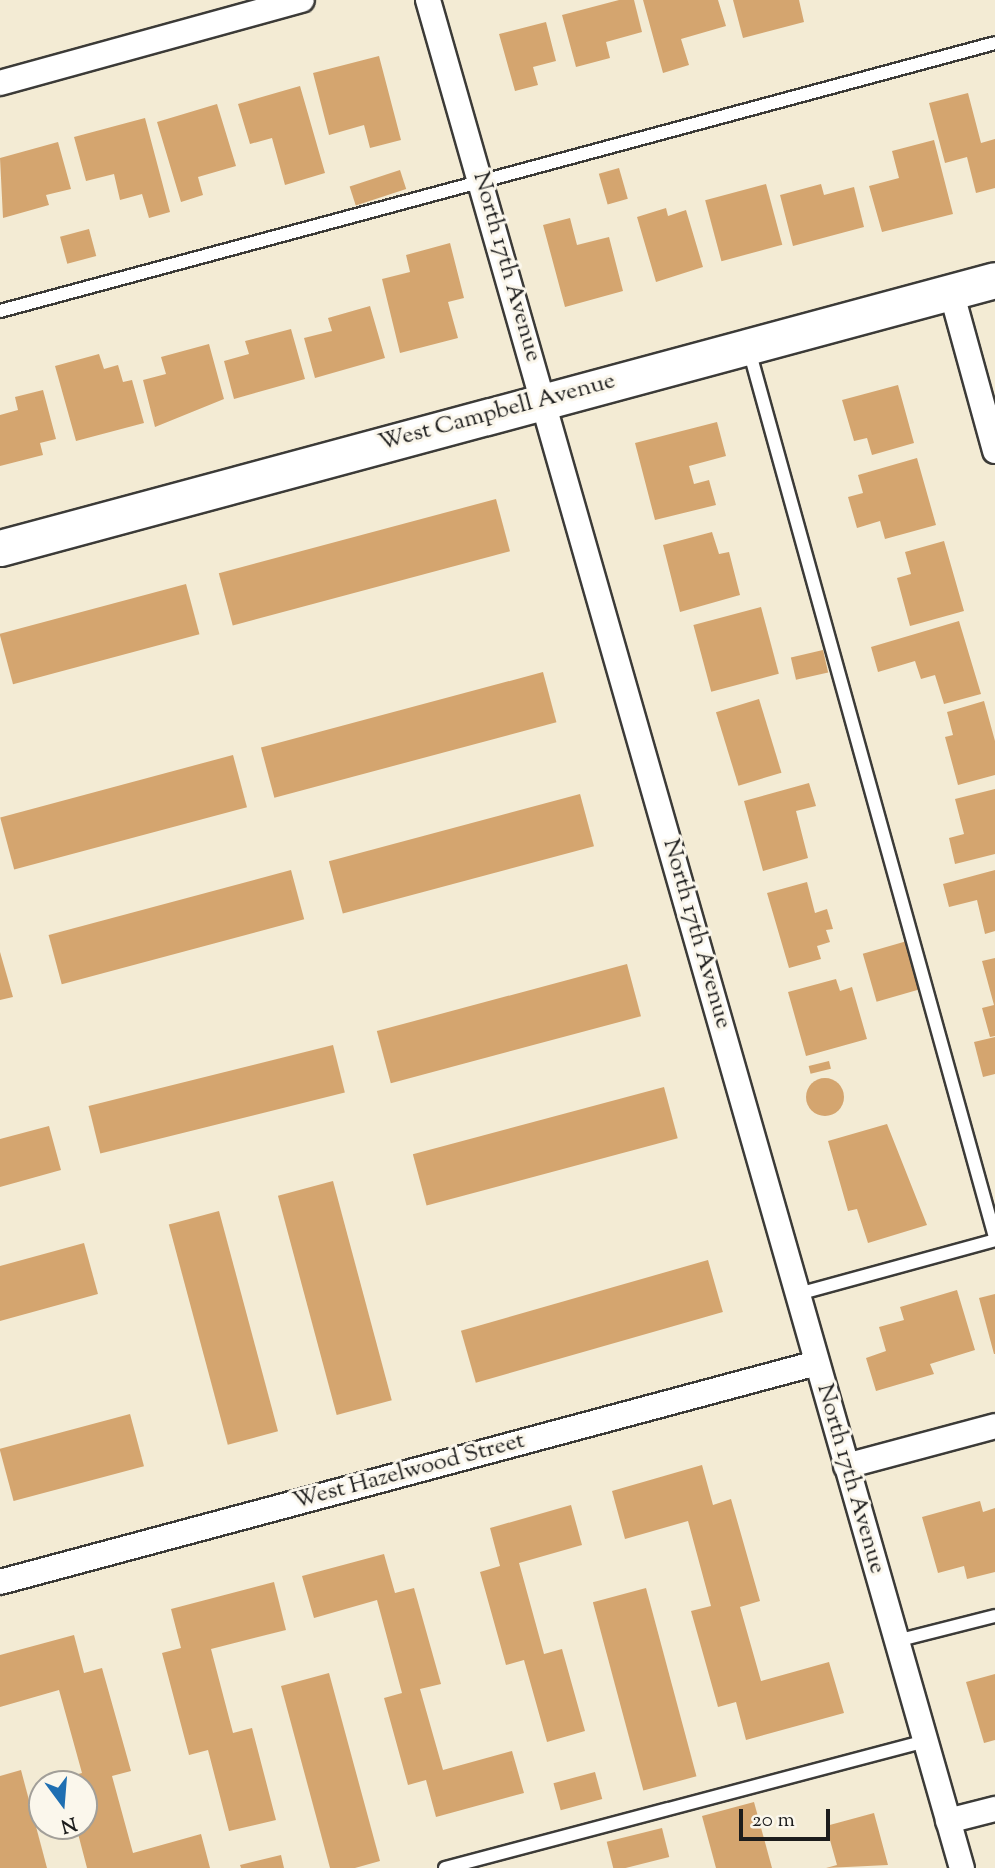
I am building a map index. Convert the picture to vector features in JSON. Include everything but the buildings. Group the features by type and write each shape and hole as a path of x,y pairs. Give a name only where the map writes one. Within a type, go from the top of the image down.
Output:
{"street":[{"path":"0,83 302,0"},
{"name":"North 17th Avenue","path":"428,0 962,1868"},
{"name":"West Campbell Avenue","path":"0,548 995,280"},
{"path":"951,291 995,451"},
{"name":"West Hazelwood Street","path":"0,1581 817,1363"},
{"path":"846,1466 995,1426"},
{"path":"948,1821 995,1809"}],"lane":[{"path":"0,311 995,43"},
{"path":"748,346 995,1239 798,1294"},
{"path":"896,1641 995,1616"},
{"path":"445,1868 925,1741"}]}
